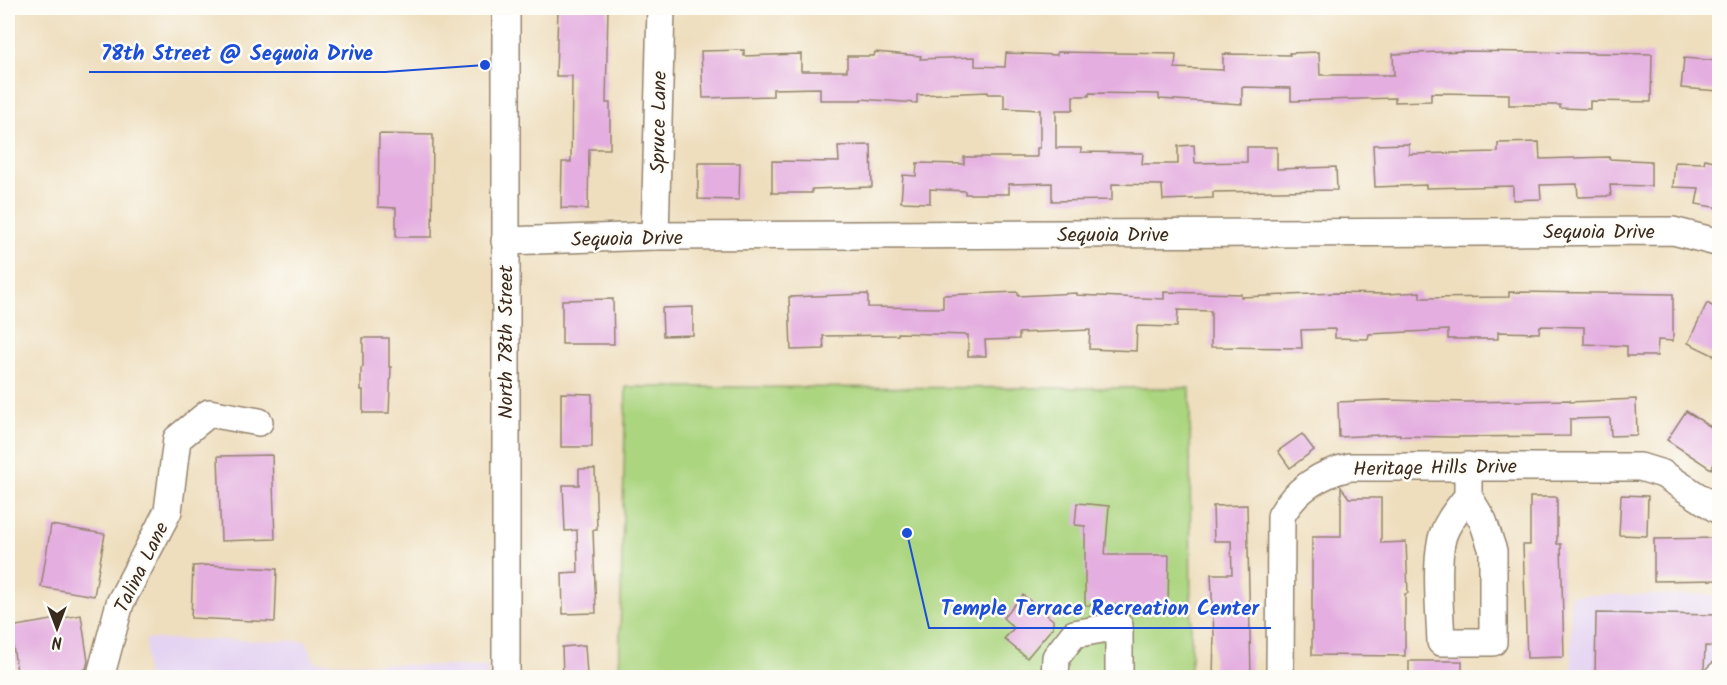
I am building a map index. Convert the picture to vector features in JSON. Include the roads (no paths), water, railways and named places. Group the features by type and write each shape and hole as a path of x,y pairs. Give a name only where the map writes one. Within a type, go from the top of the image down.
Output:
{"street":[{"name":"North 78th Street","path":"506,8 506,678"},
{"name":"Spruce Lane","path":"655,236 661,8"},
{"name":"Sequoia Drive","path":"505,241 655,236 1673,231 1719,243"},
{"name":"Talina Lane","path":"100,678 120,603 168,511 177,439 209,413 260,422"},
{"path":"1468,465 1468,496 1483,522 1493,551 1493,642 1441,642 1440,554 1443,536 1450,519 1468,496"},
{"name":"Heritage Hills Drive","path":"1280,678 1281,516 1288,504 1311,483 1338,469 1468,465 1640,467 1663,474 1719,511"},
{"path":"1055,678 1056,657 1074,634 1119,626 1119,678"}],"place":[{"name":"78th Street @ Sequoia Drive","path":"485,65"},
{"name":"Temple Terrace Recreation Center","path":"907,533"}]}
